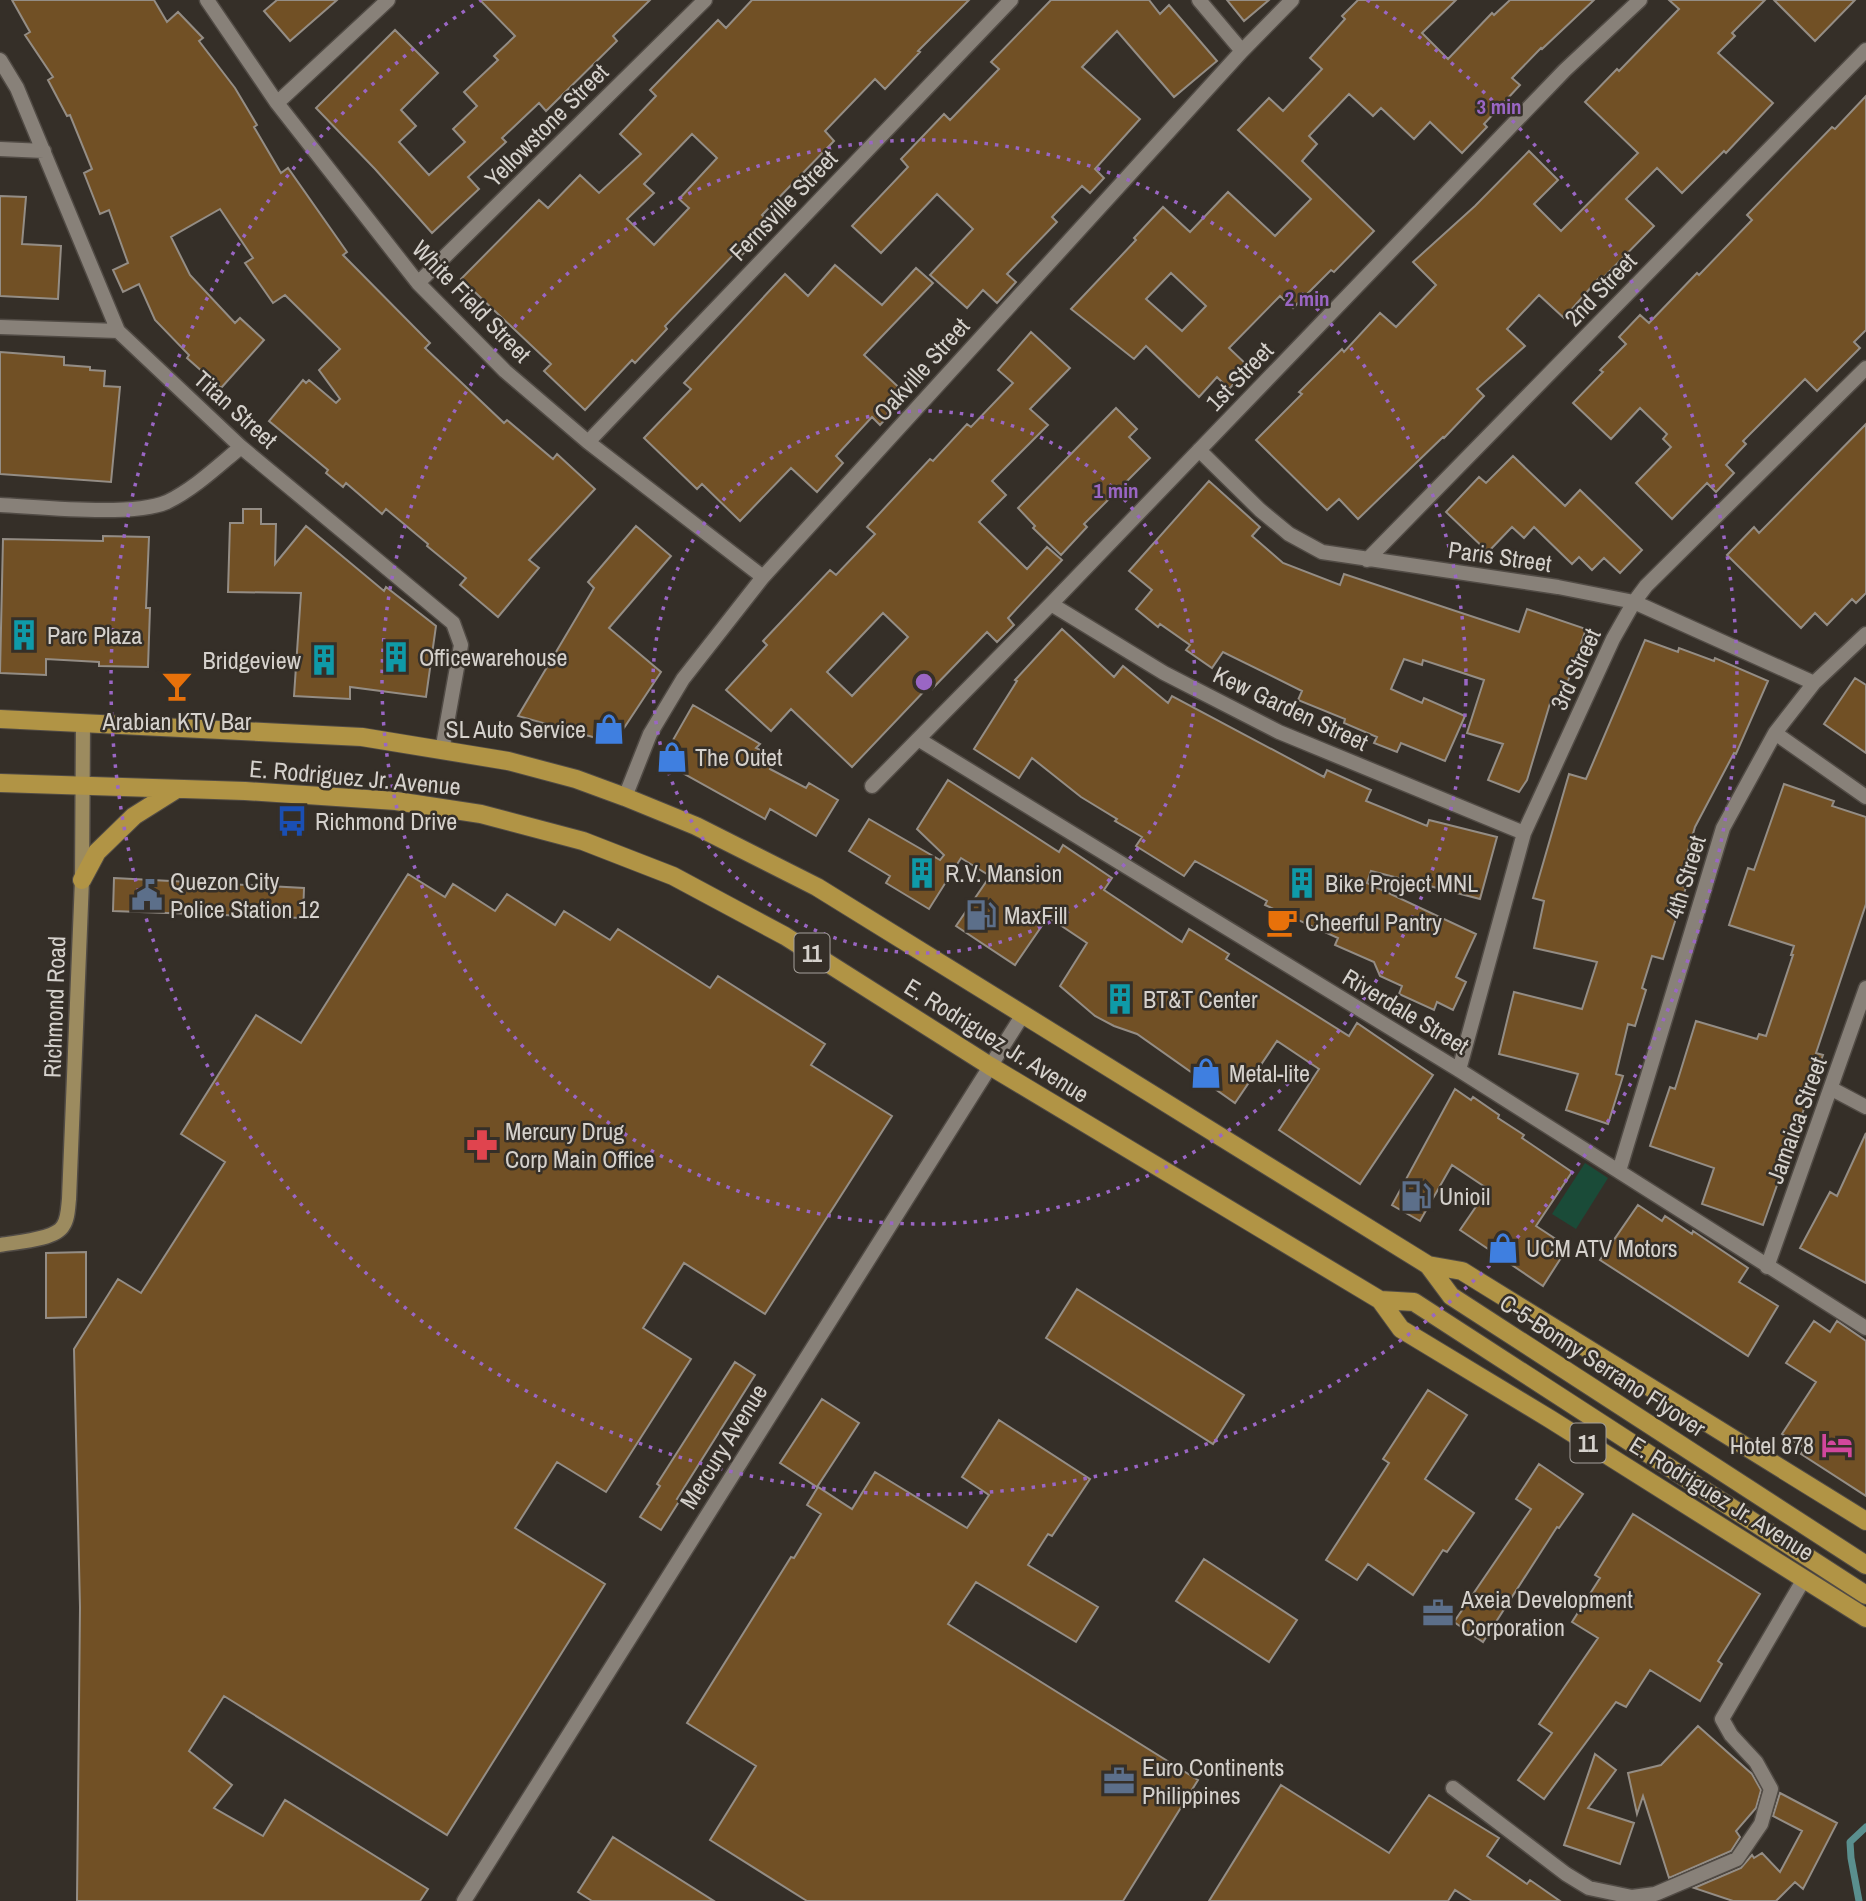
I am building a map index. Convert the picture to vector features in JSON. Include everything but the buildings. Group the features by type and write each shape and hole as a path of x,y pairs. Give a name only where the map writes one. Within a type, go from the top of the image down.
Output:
{"main road":[{"name":"E. Rodriguez Jr. Avenue","path":"0,719 362,737 508,761 576,779 696,826 817,887 1427,1265 1462,1272 1866,1521"},
{"name":"E. Rodriguez Jr. Avenue","path":"0,783 396,801 481,814 583,841 673,876 785,936 990,1066 1380,1300 1401,1329 1866,1618"},
{"path":"82,880 97,852 134,816 177,789"},
{"name":"C-5-Bonny Serrano Flyover","path":"1427,1265 1451,1296 1866,1565"},
{"name":"C-5-Bonny Serrano Flyover","path":"1380,1300 1414,1302 1866,1595"}],"street":[{"name":"White Field Street","path":"207,0 277,103 418,283 505,371 588,442 762,577"},
{"path":"277,103 388,0"},
{"name":"Yellowstone Street","path":"418,283 705,0"},
{"name":"Fernsville Street","path":"588,442 1011,0"},
{"path":"1199,0 1241,51"},
{"name":"Oakville Street","path":"625,797 650,734 683,678 762,577 1241,51 1292,0"},
{"name":"1st Street","path":"872,786 1565,70 1640,0"},
{"name":"2nd Street","path":"1367,559 1866,50"},
{"name":"Titan Street","path":"0,60 17,88 118,331 241,447 453,623 461,645 442,751"},
{"path":"0,149 44,151"},
{"path":"0,327 118,331"},
{"name":"3rd Street","path":"1460,1070 1524,832 1633,602 1866,368"},
{"path":"0,505 122,510 165,503 208,475 241,447"},
{"name":"Paris Street","path":"1199,450 1259,509 1289,534 1322,552 1559,587 1633,602 1814,683"},
{"name":"Kew Garden Street","path":"1051,604 1164,673 1279,732 1524,832"},
{"name":"4th Street","path":"1619,1171 1723,828 1776,733 1814,683 1866,635"},
{"name":"Richmond Road","path":"0,1245 51,1235 60,1230 65,1222 69,1199 82,880 83,722"},
{"path":"1776,733 1866,797"},
{"name":"Riverdale Street","path":"918,739 1460,1070 1866,1328"},
{"name":"Jamaica Street","path":"1767,1267 1866,988"},
{"name":"Mercury Avenue","path":"464,1901 1022,1016"},
{"path":"1832,1089 1866,1107"},
{"path":"1453,1788 1566,1874 1589,1888 1632,1897 1655,1894 1737,1859 1761,1824 1770,1789 1756,1762 1731,1735 1721,1719 1804,1579"}],"green space":[{"path":"1585,1163 1608,1178 1576,1229 1552,1214"}],"waterway":[{"path":"1859,1901 1850,1842 1866,1827"}],"place":[{"name":"Parc Plaza","path":"24,635"},
{"name":"Officewarehouse","path":"396,657"},
{"name":"Bridgeview","path":"324,660"},
{"name":"Arabian KTV Bar","path":"177,686"},
{"name":"SL Auto Service","path":"609,729"},
{"name":"The Outet","path":"672,757"},
{"name":"Richmond Drive","path":"292,821"},
{"name":"R.V. Mansion","path":"922,873"},
{"name":"Bike Project MNL","path":"1302,883"},
{"name":"Quezon City Police Station 12","path":"147,895"},
{"name":"MaxFill","path":"981,915"},
{"name":"Cheerful Pantry","path":"1282,922"},
{"name":"BT&T Center","path":"1120,999"},
{"name":"Metal-lite","path":"1206,1073"},
{"name":"Mercury Drug Corp Main Office","path":"482,1145"},
{"name":"Unioil","path":"1416,1196"},
{"name":"UCM ATV Motors","path":"1503,1248"},
{"name":"Hotel 878","path":"1837,1445"},
{"name":"Axeia Development Corporation","path":"1438,1613"},
{"name":"Euro Continents Philippines","path":"1119,1781"}]}
